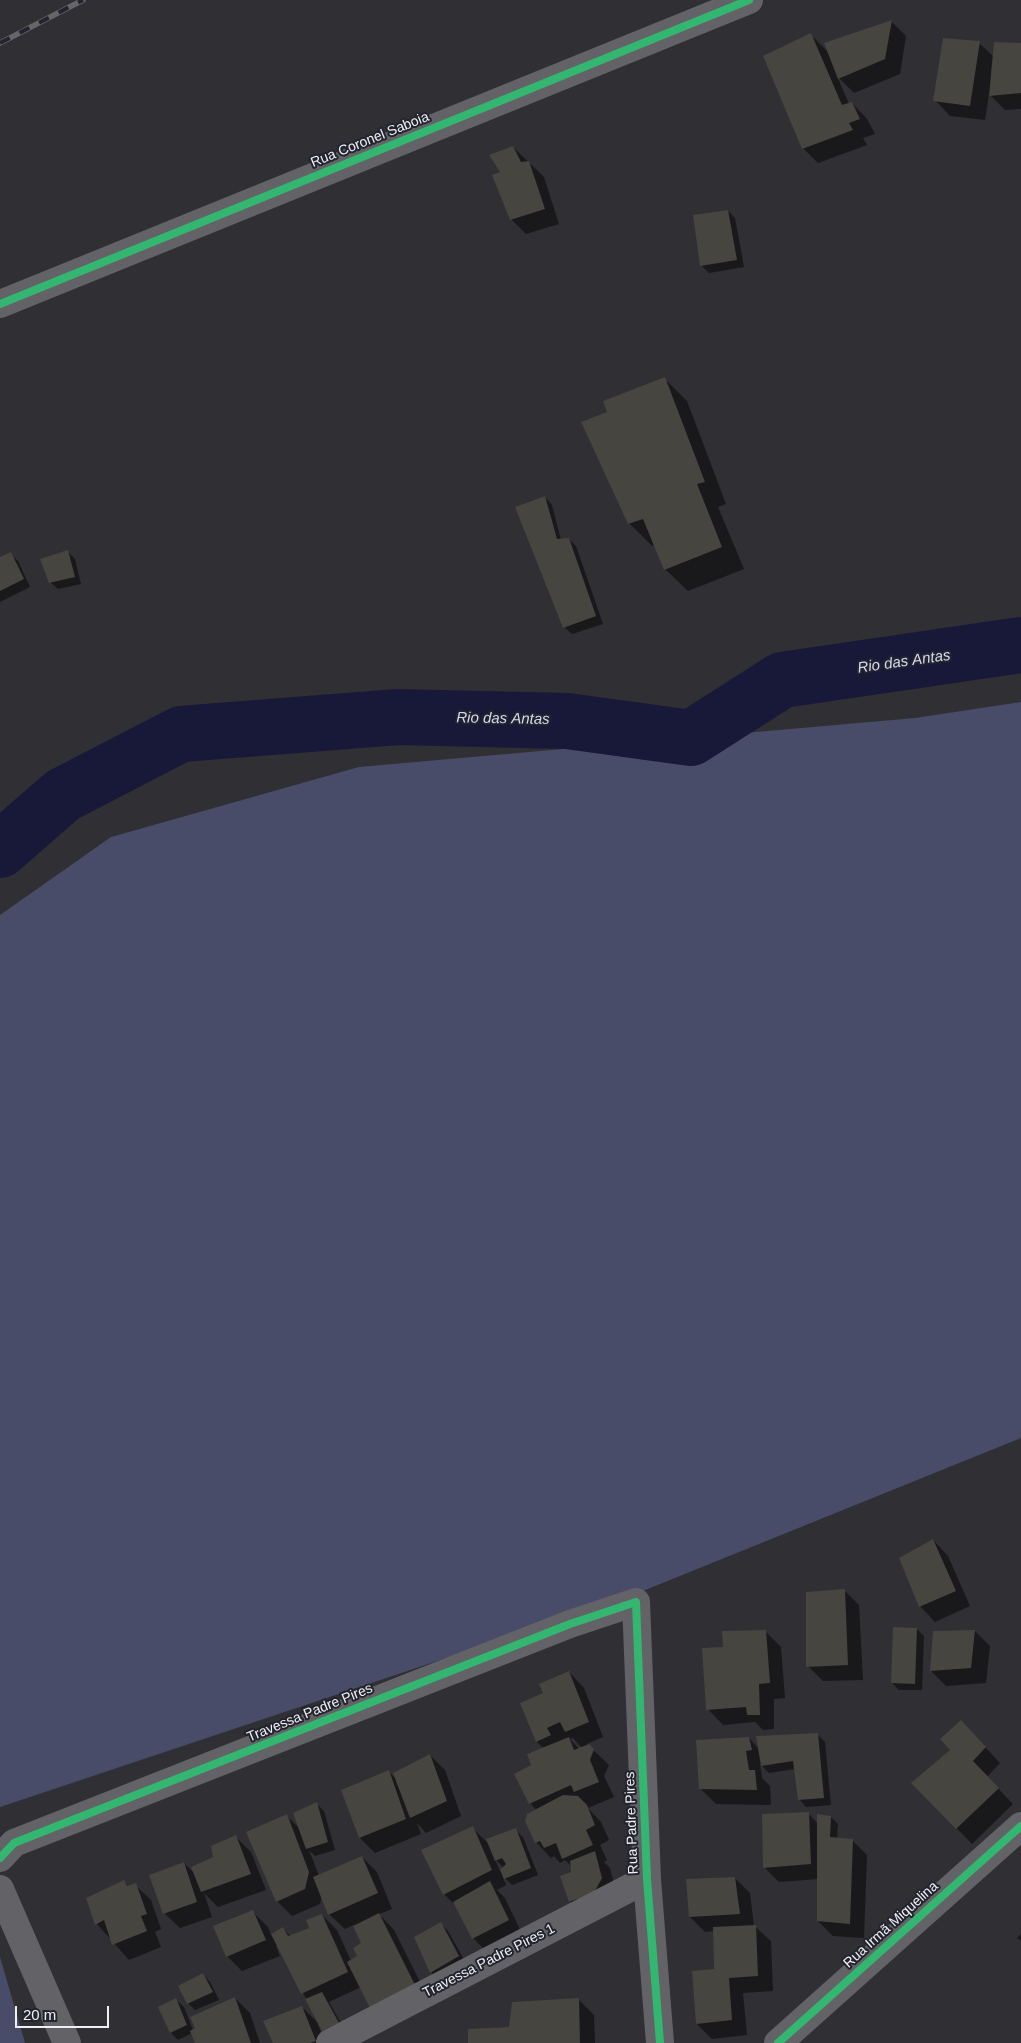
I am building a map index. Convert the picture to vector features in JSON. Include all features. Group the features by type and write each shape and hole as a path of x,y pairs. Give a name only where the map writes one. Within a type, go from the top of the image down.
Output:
{"street":[{"name":"Rua Coronel Saboia","path":"0,304 749,0"},
{"name":"Travessa Padre Pires","path":"0,1858 14,1843 570,1624 636,1602"},
{"name":"Rua Padre Pires","path":"636,1602 647,1879 660,2043"},
{"name":"Rua Irmã Miquelina","path":"778,2043 1021,1826"},
{"name":"Travessa Padre Pires 1","path":"330,2043 647,1879"},
{"path":"0,1889 67,2043"}],"shaded area":[{"path":"1021,702 1021,1438 623,1599 0,1807 0,915 111,837 359,767 915,718"},
{"path":"0,1957 25,2043 0,2043"}],"building":[{"path":"892,20 885,59 838,79 824,43"},
{"path":"811,33 842,105 852,102 860,119 849,123 853,130 802,149 763,56"},
{"path":"943,38 980,41 970,106 933,101"},
{"path":"994,42 1021,43 1021,93 989,96"},
{"path":"513,146 521,162 529,161 545,209 510,220 492,175 500,172 489,155"},
{"path":"728,210 737,260 700,266 693,215"},
{"path":"665,377 705,482 697,484 722,547 664,570 643,519 628,524 581,422 607,412 603,401"},
{"path":"545,496 557,539 569,538 596,616 563,628 515,507"},
{"path":"68,550 75,577 49,583 40,559"},
{"path":"11,552 24,579 0,591 0,557"},
{"path":"933,1539 956,1591 919,1607 899,1558"},
{"path":"845,1589 848,1665 806,1667 806,1592"},
{"path":"893,1627 917,1628 915,1684 891,1683"},
{"path":"766,1630 770,1683 759,1684 760,1715 747,1715 746,1707 706,1710 702,1648 723,1647 722,1631"},
{"path":"975,1630 971,1668 930,1671 933,1631"},
{"path":"569,1671 589,1722 565,1732 560,1722 547,1728 551,1735 536,1742 520,1703 543,1693 539,1684"},
{"path":"961,1720 986,1747 973,1761 999,1788 956,1829 911,1783 950,1750 940,1739"},
{"path":"818,1733 824,1798 798,1800 793,1761 761,1766 756,1736"},
{"path":"569,1737 574,1750 589,1744 594,1749 590,1760 599,1782 574,1792 571,1785 529,1804 514,1774 531,1765 527,1754"},
{"path":"749,1737 752,1750 746,1751 749,1770 755,1770 757,1790 699,1789 696,1740"},
{"path":"430,1754 447,1801 410,1818 393,1773"},
{"path":"389,1770 406,1819 359,1838 341,1790"},
{"path":"563,1795 578,1796 587,1805 595,1825 586,1830 593,1845 562,1859 556,1843 544,1848 540,1841 535,1843 525,1821 527,1814"},
{"path":"317,1802 328,1842 306,1849 293,1813"},
{"path":"809,1812 811,1864 763,1868 762,1814"},
{"path":"287,1814 309,1872 305,1889 276,1902 246,1832"},
{"path":"817,1814 831,1816 830,1837 853,1839 850,1924 817,1921"},
{"path":"473,1826 492,1870 443,1895 421,1850"},
{"path":"516,1828 531,1868 504,1879 500,1870 506,1864 502,1858 495,1861 486,1839"},
{"path":"236,1835 251,1874 201,1892 191,1867 213,1857 211,1846"},
{"path":"595,1851 602,1878 594,1893 569,1902 560,1876 571,1872 570,1861"},
{"path":"362,1856 378,1893 328,1915 313,1877"},
{"path":"184,1862 197,1902 163,1914 149,1875"},
{"path":"735,1877 740,1914 689,1917 686,1879"},
{"path":"124,1880 127,1886 136,1883 147,1914 141,1916 147,1931 112,1945 104,1920 95,1925 86,1898"},
{"path":"490,1881 509,1920 472,1939 453,1902"},
{"path":"253,1910 266,1940 226,1957 213,1926"},
{"path":"379,1913 418,1991 373,2014 347,1962 357,1956 353,1948 361,1943 353,1926"},
{"path":"322,1914 348,1972 301,1994 271,1934 283,1927 288,1936 309,1928 306,1920"},
{"path":"441,1922 459,1956 430,1973 414,1937"},
{"path":"756,1925 758,1976 729,1978 732,2020 696,2024 692,1971 714,1969 713,1927"},
{"path":"203,1973 213,1992 187,2004 178,1986"},
{"path":"322,1992 339,2023 322,2031 305,1999"},
{"path":"235,1997 251,2043 195,2043 190,2031 195,2028 190,2017"},
{"path":"176,1998 187,2025 170,2033 158,2007"},
{"path":"579,1998 580,2043 468,2043 468,2029 509,2027 512,2002"},
{"path":"302,2006 316,2041 310,2043 273,2043 263,2021"}],"waterway":[{"name":"Rio das Antas","path":"0,850 63,795 181,734 398,717 567,721 691,738 782,680 1021,645"}],"railway":[{"path":"0,43 83,0"}],"cycle path":[{"path":"0,304 749,0"},
{"path":"0,1858 14,1843 570,1624 636,1602 647,1879 660,2043"},
{"path":"778,2043 1021,1826"}]}
